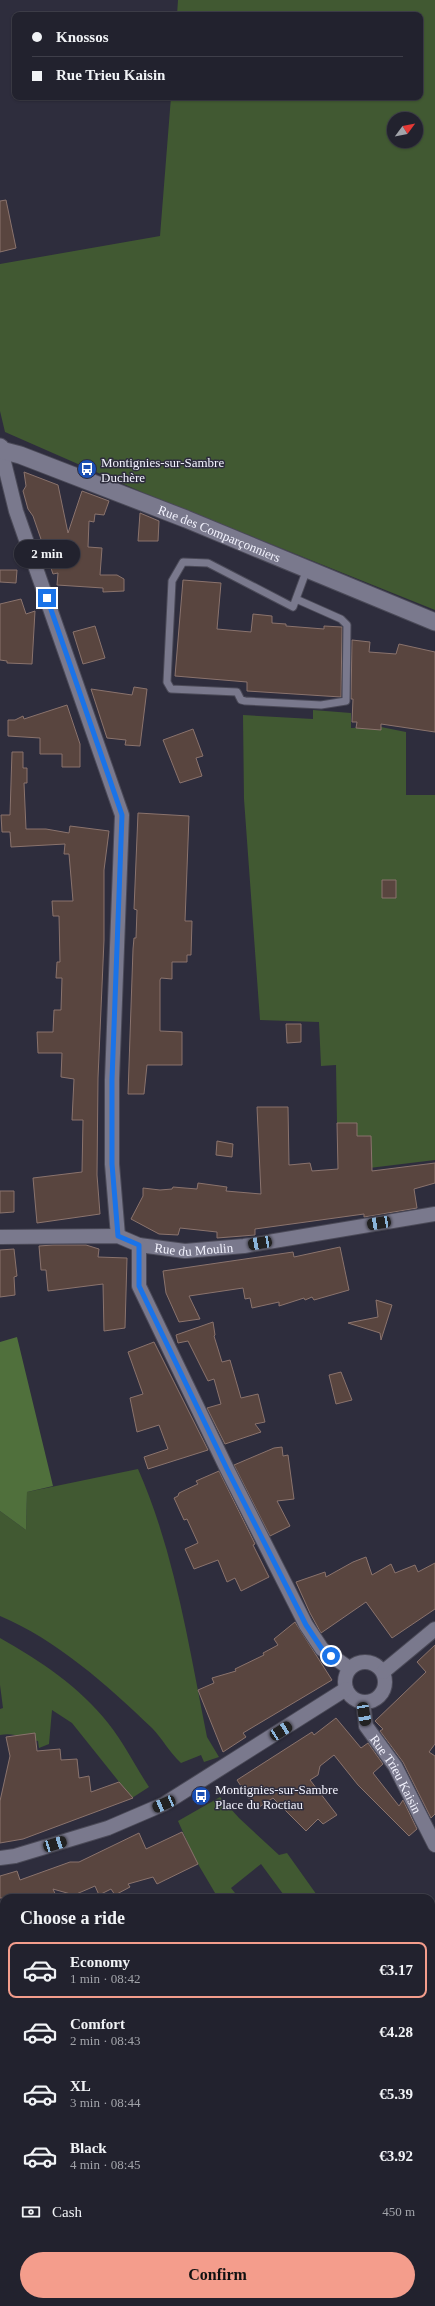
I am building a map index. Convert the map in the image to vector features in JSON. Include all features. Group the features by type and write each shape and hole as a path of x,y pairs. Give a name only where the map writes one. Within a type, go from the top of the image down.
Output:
{"street":[{"name":"Rue des Comparçonniers","path":"0,449 54,468 435,622"},
{"path":"0,449 16,510 122,815 112,1080 112,1164 118,1236"},
{"name":"Rue du Moulin","path":"0,1237 118,1236 139,1245 185,1251 244,1246 435,1214"},
{"path":"139,1245 139,1286 227,1469 306,1625 322,1649 349,1668"},
{"path":"383,1672 435,1629"},
{"path":"359,1662 370,1662 375,1664 383,1672 385,1684 383,1690 375,1699 363,1702 353,1698 346,1689 345,1678 349,1668 359,1662"},
{"path":"0,1858 15,1856 108,1828 164,1804 202,1782 346,1689"},
{"name":"Rue Trieu Kaisin","path":"363,1702 366,1726 394,1766 435,1845"}],"lane":[{"path":"296,599 341,619 347,625 346,701 321,705 245,701 241,700 237,692 171,689 167,682 172,581 183,562 208,563 293,607 307,569"}],"green space":[{"path":"178,0 435,0 435,610 144,493 5,432 0,411 0,264 160,236 171,100 423,100 423,12 177,12"},
{"path":"313,710 351,713 351,728 381,727 406,732 406,795 435,795 435,1160 361,1169 357,1157 357,1123 337,1123 336,1065 321,1066 319,1022 260,1020 244,799 243,715 313,719"},
{"path":"17,1337 53,1486 27,1492 26,1530 0,1511 0,1342"},
{"path":"138,1469 162,1534 180,1601 207,1737 219,1757 204,1762 201,1755 181,1763 152,1728 99,1680 61,1651 41,1638 0,1616 0,1511 26,1530 27,1492"},
{"path":"0,1638 58,1675 97,1710 114,1731 149,1787 132,1798 72,1723 52,1710 49,1744 39,1748 38,1741 10,1734 0,1735 0,1709 3,1708 0,1685"},
{"path":"220,1797 239,1818 279,1855 287,1853 316,1894 283,1894 261,1864 231,1888 236,1894 216,1894 195,1859 178,1821"}],"building":[{"path":"6,200 16,248 0,252 0,201"},
{"path":"24,472 58,485 68,533 82,491 109,501 104,515 95,514 94,522 89,521 88,547 102,548 100,575 117,575 124,579 124,591 103,592 103,588 57,585 58,573 53,574 33,516 28,509 23,491 26,486"},
{"path":"140,513 159,521 158,541 138,541"},
{"path":"0,570 17,570 16,583 0,582"},
{"path":"183,580 221,583 217,629 251,632 253,614 272,616 272,623 286,624 286,626 324,629 324,626 342,627 341,697 247,691 247,682 175,676"},
{"path":"21,599 26,614 35,611 32,664 7,663 7,661 0,660 0,604"},
{"path":"95,626 105,658 83,664 73,632"},
{"path":"352,640 370,642 369,652 396,654 399,644 435,652 435,732 381,724 381,730 356,728 357,722 352,722"},
{"path":"134,687 147,689 140,746 125,745 126,740 107,738 91,689 132,695"},
{"path":"67,705 80,744 80,767 62,767 62,754 40,754 40,738 8,736 8,720 15,720 23,716 24,719"},
{"path":"193,729 203,756 196,758 202,776 180,783 163,740"},
{"path":"12,752 23,752 23,768 27,768 27,783 24,783 26,829 46,829 69,833 70,826 109,831 104,870 104,940 98,1078 97,1175 100,1214 37,1223 33,1178 82,1172 83,1120 72,1120 74,1079 61,1077 62,1053 38,1053 37,1032 53,1032 54,1010 61,1010 62,978 56,978 57,962 60,962 59,916 53,916 52,901 73,901 69,854 64,854 65,844 11,847 10,832 2,832 1,815 10,815"},
{"path":"138,813 189,816 185,921 192,921 191,955 187,955 187,962 172,962 172,979 161,978 160,980 160,1031 182,1032 182,1065 147,1065 144,1094 128,1094 133,949 134,938 136,938 137,910 134,909"},
{"path":"382,880 396,880 396,898 382,898"},
{"path":"286,1024 301,1024 301,1042 287,1043"},
{"path":"257,1107 288,1107 289,1165 310,1163 312,1171 338,1169 337,1123 357,1123 357,1136 371,1136 372,1171 435,1163 435,1183 414,1189 417,1208 364,1217 364,1214 255,1229 255,1235 217,1238 217,1232 180,1228 178,1235 159,1234 131,1219 143,1196 143,1188 160,1190 172,1189 173,1187 197,1189 198,1183 227,1187 226,1191 261,1194"},
{"path":"217,1141 233,1144 232,1157 216,1155"},
{"path":"0,1191 14,1191 14,1212 0,1213"},
{"path":"86,1245 99,1249 98,1257 127,1258 125,1328 104,1331 103,1284 48,1291 46,1270 41,1270 39,1246"},
{"path":"340,1247 349,1290 314,1300 312,1297 305,1300 304,1298 279,1306 279,1302 252,1308 250,1298 245,1299 243,1288 189,1296 200,1319 179,1322 166,1293 163,1271 293,1252 294,1257"},
{"path":"14,1249 17,1276 14,1277 15,1295 0,1297 0,1250"},
{"path":"376,1300 392,1305 381,1340 380,1333 348,1323 378,1317"},
{"path":"213,1322 214,1336 222,1362 230,1360 241,1398 258,1394 265,1422 255,1424 261,1432 225,1444 207,1408 221,1404 214,1379 208,1381 188,1341 178,1343 176,1335"},
{"path":"154,1342 208,1450 148,1469 144,1457 168,1449 159,1425 137,1432 130,1398 143,1394 128,1352"},
{"path":"341,1372 352,1400 336,1404 329,1375"},
{"path":"282,1447 283,1456 288,1455 294,1499 277,1501 290,1526 270,1536 234,1465 274,1448"},
{"path":"219,1471 255,1544 253,1545 269,1577 241,1591 235,1578 227,1582 218,1560 194,1569 185,1549 198,1543 187,1519 184,1520 174,1498 178,1496 179,1493 198,1484 196,1481"},
{"path":"366,1557 372,1575 391,1564 395,1573 415,1565 418,1572 435,1563 435,1609 392,1638 366,1602 321,1633 296,1582 325,1572 326,1577 353,1562"},
{"path":"295,1622 332,1680 243,1733 246,1737 223,1752 198,1690 214,1683 212,1678 236,1671 235,1669 264,1655 263,1653 278,1645 274,1639"},
{"path":"435,1645 435,1744 429,1752 435,1756 435,1814 431,1818 403,1762 380,1731 383,1729 375,1721 426,1672 417,1662"},
{"path":"336,1718 361,1748 368,1743 383,1764 373,1773 399,1806 403,1800 417,1829 409,1836 358,1785 334,1755 320,1766 318,1775 310,1780 337,1815 323,1824 318,1819 306,1831 273,1798 256,1809 237,1780 312,1732 314,1735"},
{"path":"35,1733 37,1751 60,1749 61,1760 77,1759 79,1778 89,1776 91,1792 119,1782 133,1798 23,1839 0,1843 0,1801 10,1756 6,1737"},
{"path":"182,1832 198,1864 157,1884 153,1877 128,1884 130,1887 117,1894 114,1894 111,1889 99,1894 95,1886 76,1894 70,1894 53,1889 55,1894 0,1894 0,1876 17,1871 20,1880 70,1862 79,1862 139,1833 146,1849"}],"place":[{"name":"Montignies-sur-Sambre Duchère","path":"87,469"},
{"name":"Montignies-sur-Sambre Place du Roctiau","path":"201,1796"}],"route":[{"path":"47,598 83,698 122,815 117,990 112,1080 112,1164 118,1236 139,1245 139,1286 227,1469 306,1625 322,1649 331,1656"}]}
